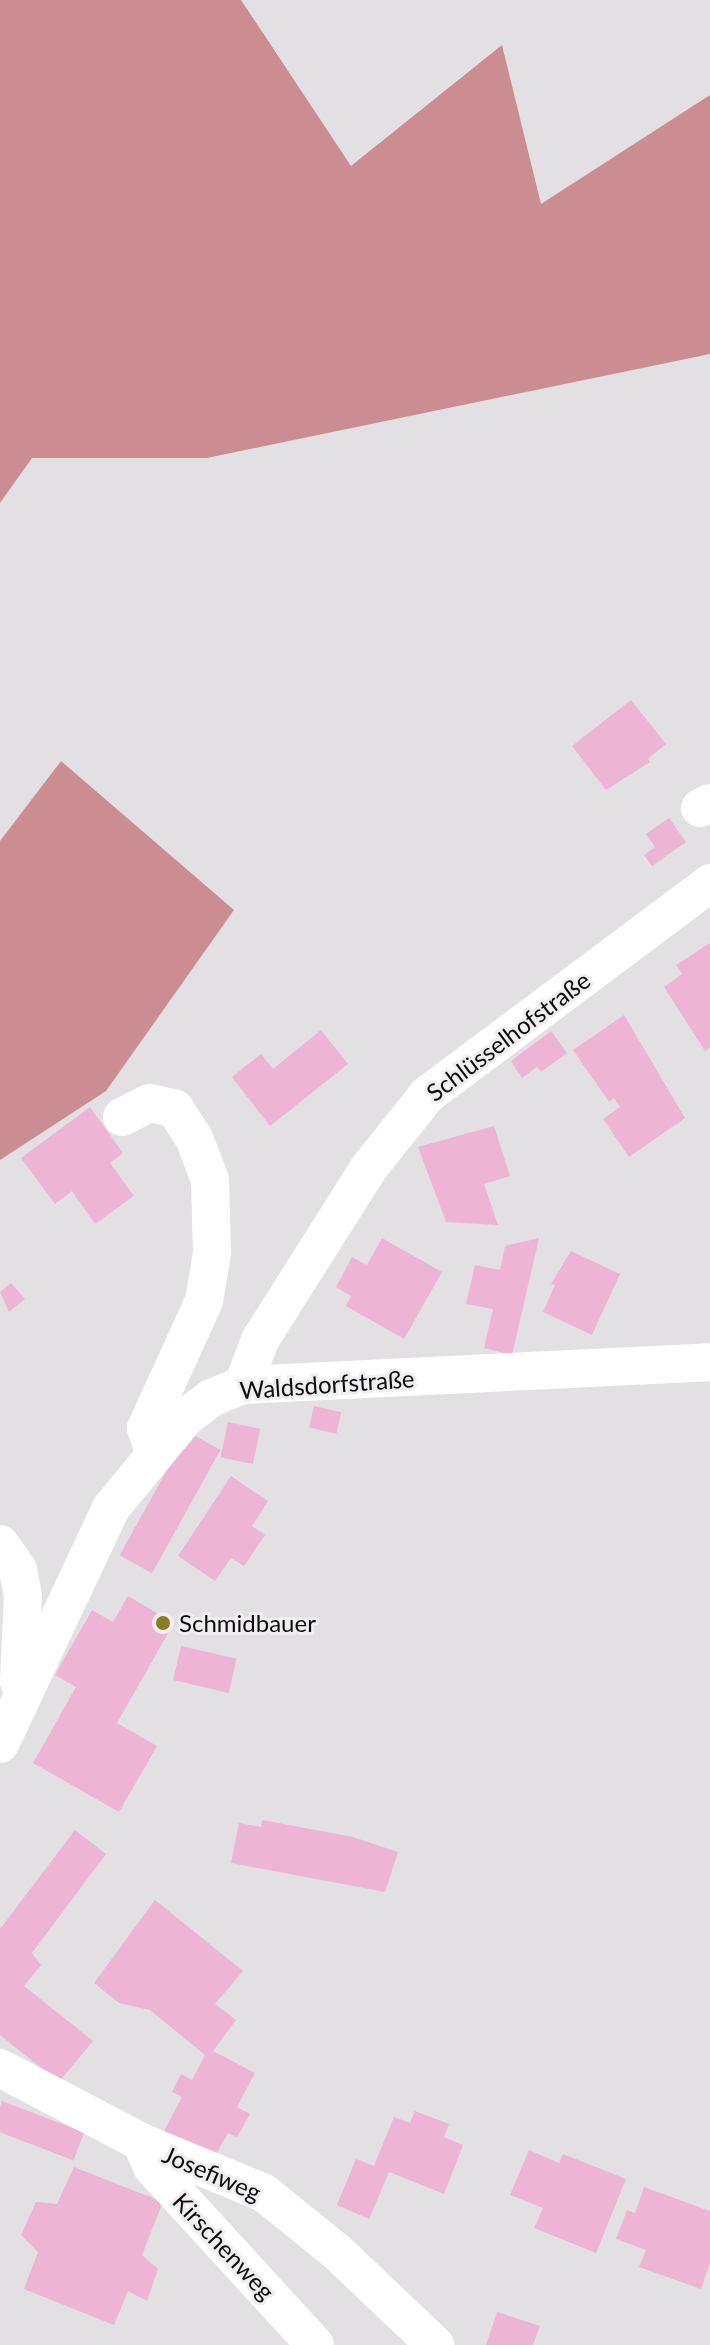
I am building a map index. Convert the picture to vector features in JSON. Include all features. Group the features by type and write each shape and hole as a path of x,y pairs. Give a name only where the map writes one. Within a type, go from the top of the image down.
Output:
{"street":[{"name":"Schlüsselhofstraße","path":"243,1385 260,1340 368,1169 427,1095 710,883"},
{"path":"122,1117 150,1103 175,1109 194,1138 210,1180 212,1253 204,1301 146,1428 154,1453"},
{"name":"Waldsdorfstraße","path":"0,1744 20,1693 97,1533 154,1453 211,1398 243,1385 710,1362"},
{"path":"0,1544 18,1570 23,1596 17,1667 20,1693"},
{"name":"Josefiweg","path":"0,2068 141,2142 264,2193 336,2251 435,2345"},
{"name":"Kirschenweg","path":"141,2142 152,2167 315,2345"}],"shaded area":[{"path":"0,0 241,0 351,166 502,45 541,204 710,95 710,354 207,458 32,458 0,503"},
{"path":"61,761 234,910 106,1091 0,1160 0,841"}],"building":[{"path":"631,700 666,744 648,759 650,762 606,790 572,746"},
{"path":"669,818 686,842 652,866 644,855 655,847 646,834"},
{"path":"710,943 710,1048 705,1051 664,987 682,974 676,965"},
{"path":"624,1015 685,1118 629,1157 603,1119 620,1107 614,1098 609,1102 573,1050"},
{"path":"321,1030 348,1064 270,1126 232,1077 261,1054 273,1069"},
{"path":"551,1031 567,1053 541,1072 537,1067 522,1078 511,1061"},
{"path":"90,1107 123,1153 110,1163 134,1196 95,1224 72,1191 55,1204 21,1158"},
{"path":"494,1126 510,1176 484,1184 498,1225 446,1222 418,1147"},
{"path":"382,1238 442,1272 404,1339 346,1306 351,1296 336,1287 352,1257 367,1265"},
{"path":"539,1238 512,1355 484,1348 493,1309 466,1304 475,1265 500,1270 505,1246"},
{"path":"571,1251 620,1274 592,1335 543,1312 555,1285 551,1284"},
{"path":"11,1283 25,1299 9,1312 0,1292"},
{"path":"314,1406 341,1412 336,1434 309,1427"},
{"path":"228,1422 260,1429 253,1464 221,1457"},
{"path":"188,1432 220,1450 152,1573 120,1555"},
{"path":"231,1476 268,1501 252,1526 265,1535 244,1566 231,1558 215,1581 178,1556"},
{"path":"128,1596 174,1623 117,1723 157,1746 119,1812 33,1763 76,1687 55,1675 92,1610 113,1622"},
{"path":"181,1646 237,1659 229,1693 173,1680"},
{"path":"262,1820 353,1837 398,1852 385,1892 231,1863 239,1823 261,1827"},
{"path":"75,1830 106,1854 32,1953 41,1965 24,1986 93,2041 59,2082 0,2035 0,1929"},
{"path":"155,1900 243,1971 215,2004 236,2020 213,2051 255,2073 237,2107 250,2114 237,2137 228,2133 210,2165 160,2139 182,2097 172,2092 181,2074 192,2080 205,2055 150,2010 119,2003 94,1983"},
{"path":"2,2101 84,2133 73,2161 0,2132"},
{"path":"415,2111 449,2124 444,2137 463,2145 444,2194 389,2172 369,2219 337,2205 356,2159 374,2166 394,2117 410,2123"},
{"path":"529,2150 559,2163 563,2154 626,2179 596,2253 534,2228 543,2208 510,2195"},
{"path":"74,2167 163,2202 142,2255 158,2269 147,2301 128,2291 114,2325 24,2289 38,2252 21,2235 36,2202 57,2204"},
{"path":"644,2187 710,2211 710,2263 701,2289 639,2267 646,2250 616,2239 627,2210 635,2213"},
{"path":"497,2312 540,2326 533,2345 486,2345"}],"place":[{"name":"Schmidbauer","path":"163,1623"}]}
